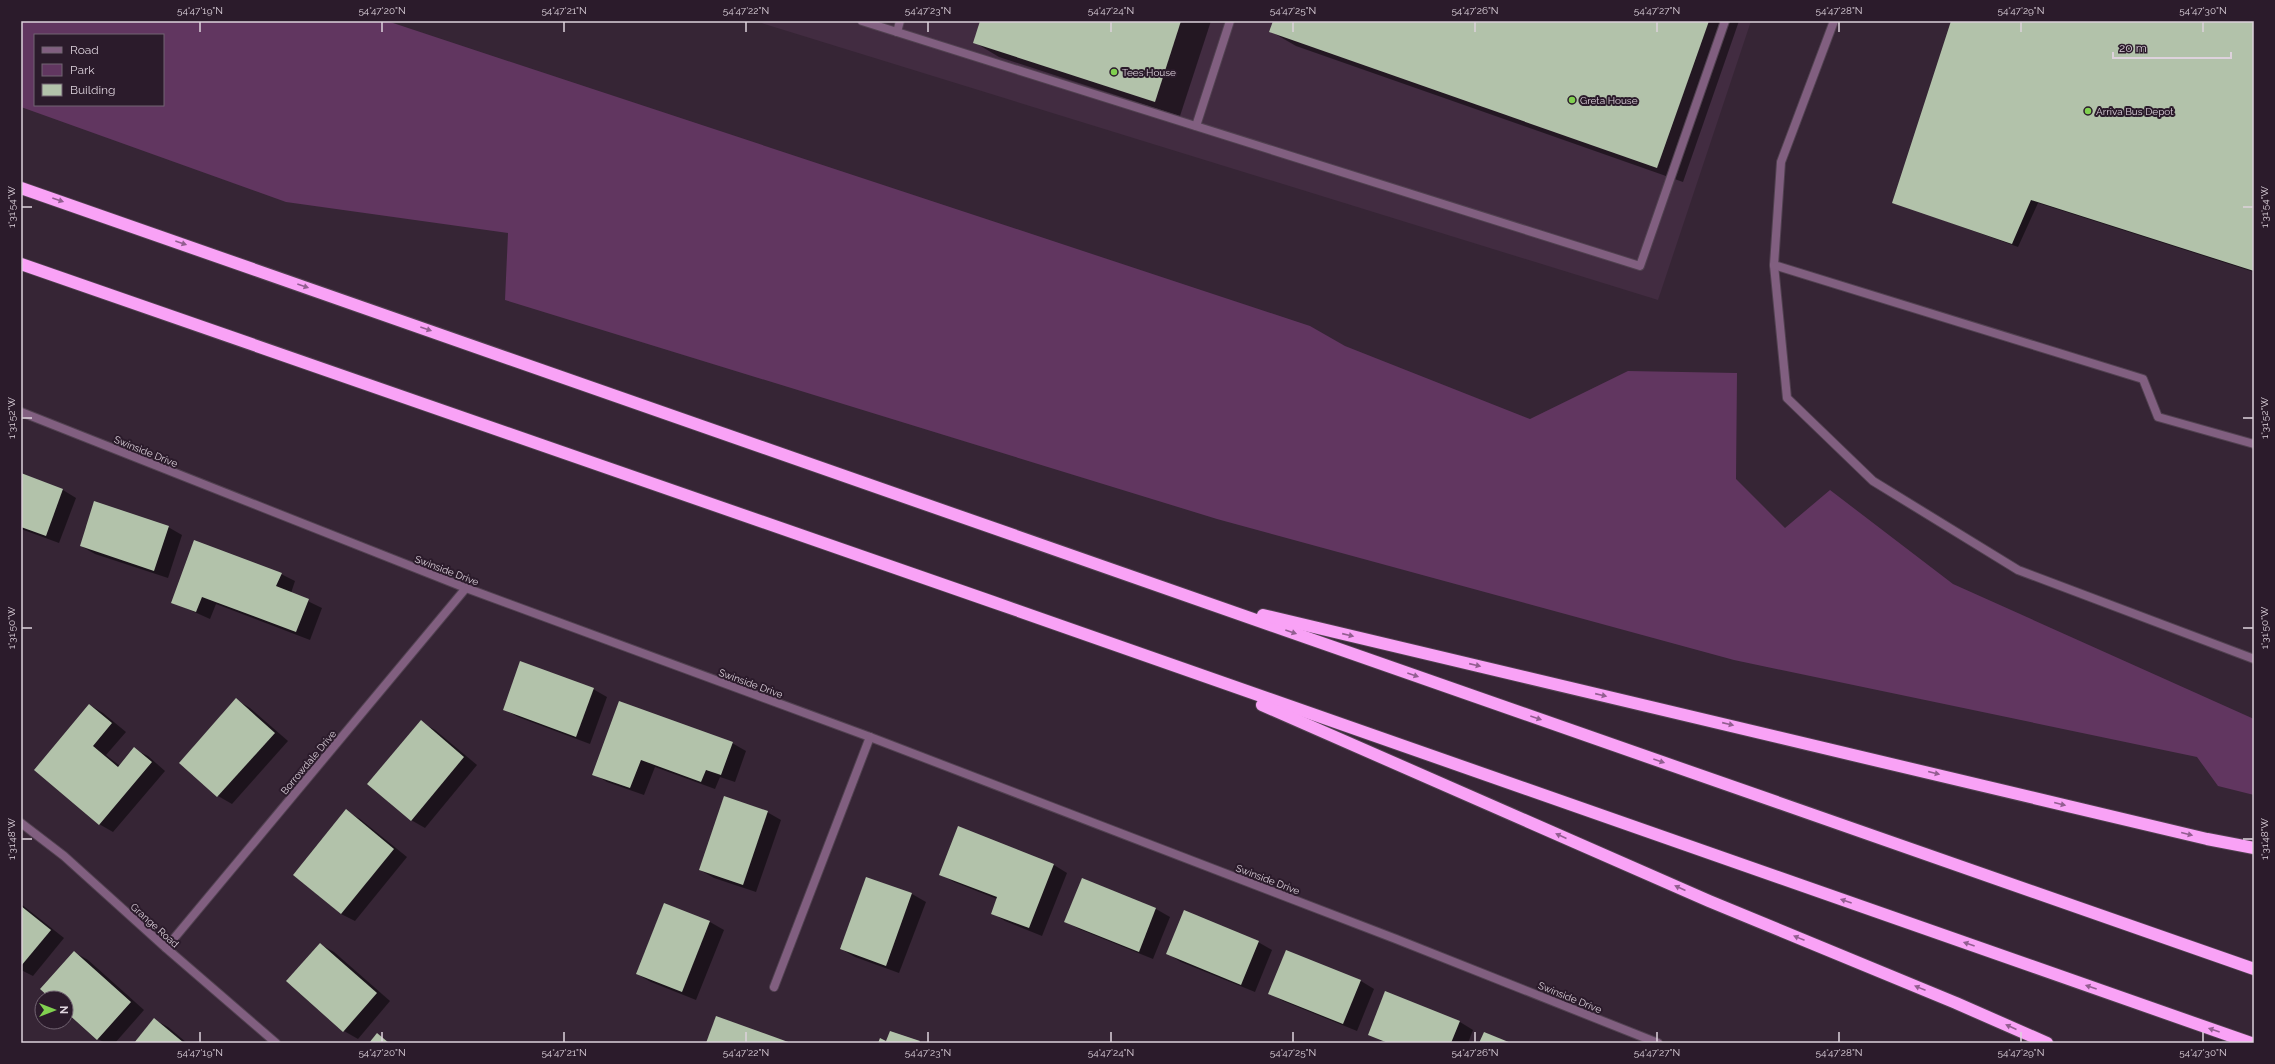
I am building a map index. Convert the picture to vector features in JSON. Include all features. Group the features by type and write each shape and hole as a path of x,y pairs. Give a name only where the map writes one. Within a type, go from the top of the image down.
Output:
{"highway":[{"path":"21,188 2254,969"},
{"path":"21,264 2251,1043"},
{"path":"1201,601 1888,762 2207,839 2254,848"},
{"path":"1178,668 1709,901 1956,1003 2047,1043"}],"street":[{"path":"862,21 1640,266 1726,21"},
{"path":"897,32 900,21"},
{"path":"1196,126 1230,21"},
{"path":"1834,21 1781,162 1774,265 1787,398 1872,480 2018,570 2254,660"},
{"path":"1774,265 2143,379 2158,417 2254,444"},
{"name":"Swinside Drive","path":"21,412 466,588 870,737 1388,936 1658,1043"},
{"name":"Borrowdale Drive","path":"166,948 466,588"},
{"path":"774,987 870,737"},
{"name":"Grange Road","path":"21,823 64,856 166,948 276,1043"}],"shaded area":[{"path":"755,21 1751,21 1658,300"}],"green space":[{"path":"21,21 387,21 1310,326 1345,346 1530,419 1628,371 1737,373 1736,479 1785,528 1830,490 1953,584 2254,719 2254,795 2218,786 2197,757 1734,660 1217,519 505,300 508,233 286,202 21,107"}],"building":[{"name":"Tees House","path":"980,21 1181,21 1155,102 973,43"},
{"name":"Greta House","path":"1273,21 1709,21 1657,168 1269,32"},
{"name":"Arriva Bus Depot","path":"1951,21 2254,21 2254,271 2031,200 2012,244 1892,203"},
{"path":"21,473 63,489 46,536 21,527"},
{"path":"94,501 169,526 154,571 80,546"},
{"path":"194,540 282,573 276,586 309,599 296,632 202,597 196,612 171,603"},
{"path":"520,661 594,688 576,737 503,710"},
{"path":"236,698 275,733 217,797 179,763"},
{"path":"619,701 733,742 721,775 706,770 701,782 641,760 630,788 592,775"},
{"path":"89,704 112,723 93,746 118,767 134,747 152,762 99,825 34,770"},
{"path":"421,720 464,757 411,821 367,784"},
{"path":"724,796 768,811 743,885 699,870"},
{"path":"346,809 394,849 341,914 293,875"},
{"path":"958,826 1054,864 1029,928 991,914 997,897 939,875"},
{"path":"866,877 912,893 886,966 840,949"},
{"path":"1082,878 1156,908 1139,952 1064,922"},
{"path":"664,903 710,921 682,992 636,974"},
{"path":"21,906 51,930 21,966"},
{"path":"1184,910 1259,941 1241,985 1166,954"},
{"path":"320,943 377,993 343,1032 286,981"},
{"path":"1286,950 1361,980 1343,1024 1268,994"},
{"path":"74,951 131,1002 97,1040 74,1019 74,990 40,989"},
{"path":"1385,991 1460,1021 1451,1043 1388,1043 1368,1035"},
{"path":"716,1016 791,1043 706,1043"},
{"path":"154,1018 184,1043 134,1043"},
{"path":"890,1031 920,1041 919,1043 878,1043 880,1038 886,1041"},
{"path":"1484,1032 1511,1043 1479,1043"},
{"path":"377,1033 389,1043 369,1043"}],"place":[{"name":"Tees House","path":"1114,72"},
{"name":"Greta House","path":"1572,100"},
{"name":"Arriva Bus Depot","path":"2088,111"}]}
